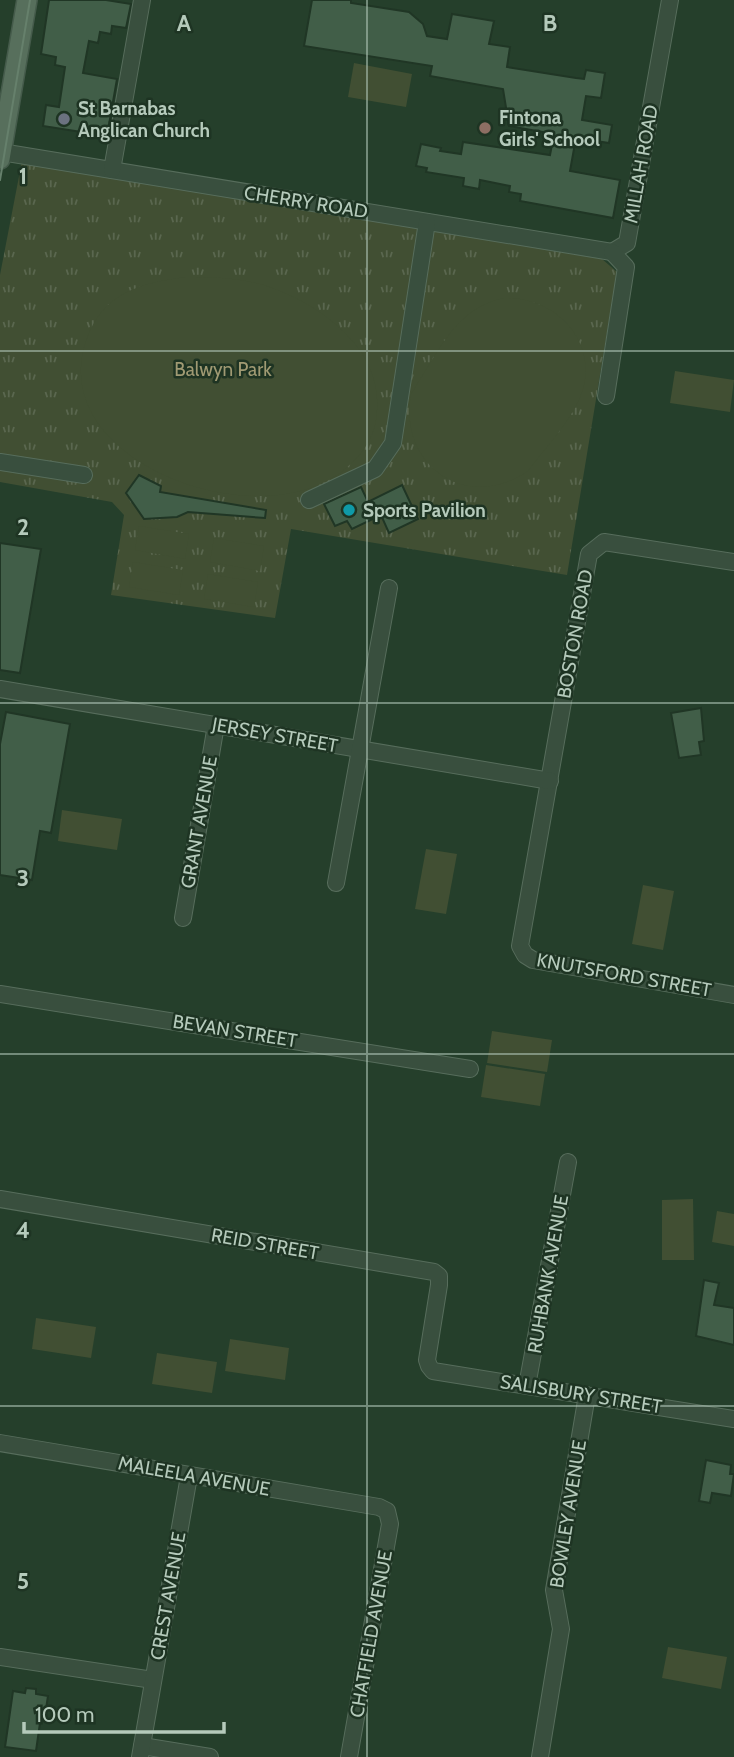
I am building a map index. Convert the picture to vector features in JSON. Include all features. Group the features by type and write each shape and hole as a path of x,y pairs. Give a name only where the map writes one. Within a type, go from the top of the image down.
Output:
{"main road":[{"path":"1,155 27,0"}],"street":[{"path":"112,170 142,0"},
{"name":"MILLAH ROAD","path":"612,252 627,243 670,0"},
{"name":"CHERRY ROAD","path":"1,155 112,170 612,252"},
{"path":"309,500 375,469 393,443 427,222"},
{"path":"606,396 626,267 612,252"},
{"path":"0,463 83,475"},
{"name":"BOSTON ROAD","path":"550,781 589,554 604,542 734,562"},
{"path":"336,883 389,588"},
{"name":"JERSEY STREET","path":"0,689 550,781"},
{"name":"GRANT AVENUE","path":"183,918 216,725"},
{"name":"KNUTSFORD STREET","path":"550,781 520,946 525,955 533,960 734,995"},
{"name":"BEVAN STREET","path":"0,994 470,1069"},
{"name":"RUHBANK AVENUE","path":"527,1386 568,1162"},
{"name":"REID STREET","path":"0,1199 434,1272 439,1276 439,1285 427,1360 429,1366"},
{"name":"SALISBURY STREET","path":"429,1366 433,1371 734,1419"},
{"name":"BOWLEY AVENUE","path":"540,1757 561,1629 554,1590 587,1395"},
{"name":"MALEELA AVENUE","path":"0,1443 379,1507 387,1511"},
{"name":"CREST AVENUE","path":"141,1751 189,1476"},
{"name":"CHATFIELD AVENUE","path":"349,1757 390,1524 387,1511"},
{"path":"0,1657 153,1680"},
{"path":"141,1751 210,1757"}],"green space":[{"path":"354,63 412,74 406,107 348,97"},
{"name":"Balwyn Park","path":"22,161 602,259 617,272 567,575 291,529 275,618 111,595 124,515 112,502 0,482 0,275"},
{"path":"186,277 242,280 264,285 313,308 347,334 370,369 376,389 377,410 368,443 345,469 308,489 263,496 215,492 168,477 128,453 97,422 82,384 86,341 93,325 113,301 125,293 153,283"},
{"path":"504,298 524,300 542,306 558,315 571,328 585,361 585,380 579,400 568,419 528,471 505,483 482,487 461,484 442,475 426,461 415,442 410,420 411,394 459,322 487,303"},
{"path":"675,371 734,380 730,412 670,403"},
{"path":"139,526 189,534 185,559 135,550"},
{"path":"214,538 264,546 260,571 210,562"},
{"path":"133,562 183,570 179,595 129,587"},
{"path":"208,574 258,582 254,607 204,599"},
{"path":"62,810 122,819 117,850 58,841"},
{"path":"426,849 457,854 446,914 415,909"},
{"path":"643,885 674,891 663,950 632,944"},
{"path":"492,1031 552,1040 547,1072 487,1063"},
{"path":"486,1065 545,1074 540,1106 481,1097"},
{"path":"693,1199 694,1260 662,1260 662,1200"},
{"path":"717,1211 734,1214 734,1246 712,1242"},
{"path":"36,1318 96,1327 91,1358 32,1349"},
{"path":"230,1339 289,1348 285,1380 225,1371"},
{"path":"157,1353 217,1362 212,1393 152,1384"},
{"path":"668,1647 727,1657 721,1689 662,1678"}],"building":[{"path":"49,0 106,0 131,4 126,28 112,26 111,34 100,32 98,43 89,41 83,73 117,79 107,136 43,126 46,105 59,107 65,67 55,65 56,57 41,54"},
{"path":"312,0 351,0 351,3 409,12 423,24 427,36 447,39 452,14 494,21 489,44 510,47 507,67 584,79 586,70 605,73 601,98 586,96 582,120 612,125 609,143 576,138 570,171 620,180 613,218 520,201 521,194 509,192 510,186 480,180 479,189 463,186 464,178 426,172 427,168 416,166 421,144 441,148 440,151 461,154 463,142 550,155 554,134 509,126 503,89 430,76 432,66 304,46"},
{"path":"139,475 161,486 160,492 266,510 265,518 188,512 177,517 144,519 126,493"},
{"path":"402,485 418,519 389,533 381,515 352,529 347,521 335,526 324,504 361,487 368,502"},
{"path":"0,543 41,549 20,673 0,670"},
{"path":"701,708 704,741 699,742 701,755 679,758 671,713"},
{"path":"6,712 70,724 51,833 40,831 32,880 0,875 0,744"},
{"path":"704,1280 719,1283 714,1305 734,1308 734,1345 696,1336"},
{"path":"706,1460 731,1465 730,1474 734,1474 731,1496 712,1493 710,1503 699,1501"},
{"path":"26,1688 36,1689 36,1694 48,1696 46,1709 42,1709 36,1751 5,1747 13,1691 25,1693"}],"tram line":[{"path":"0,180 30,0"}],"place":[{"name":"St Barnabas Anglican Church","path":"64,119"},
{"name":"Fintona Girls' School","path":"485,128"},
{"name":"Sports Pavilion","path":"349,510"}]}
